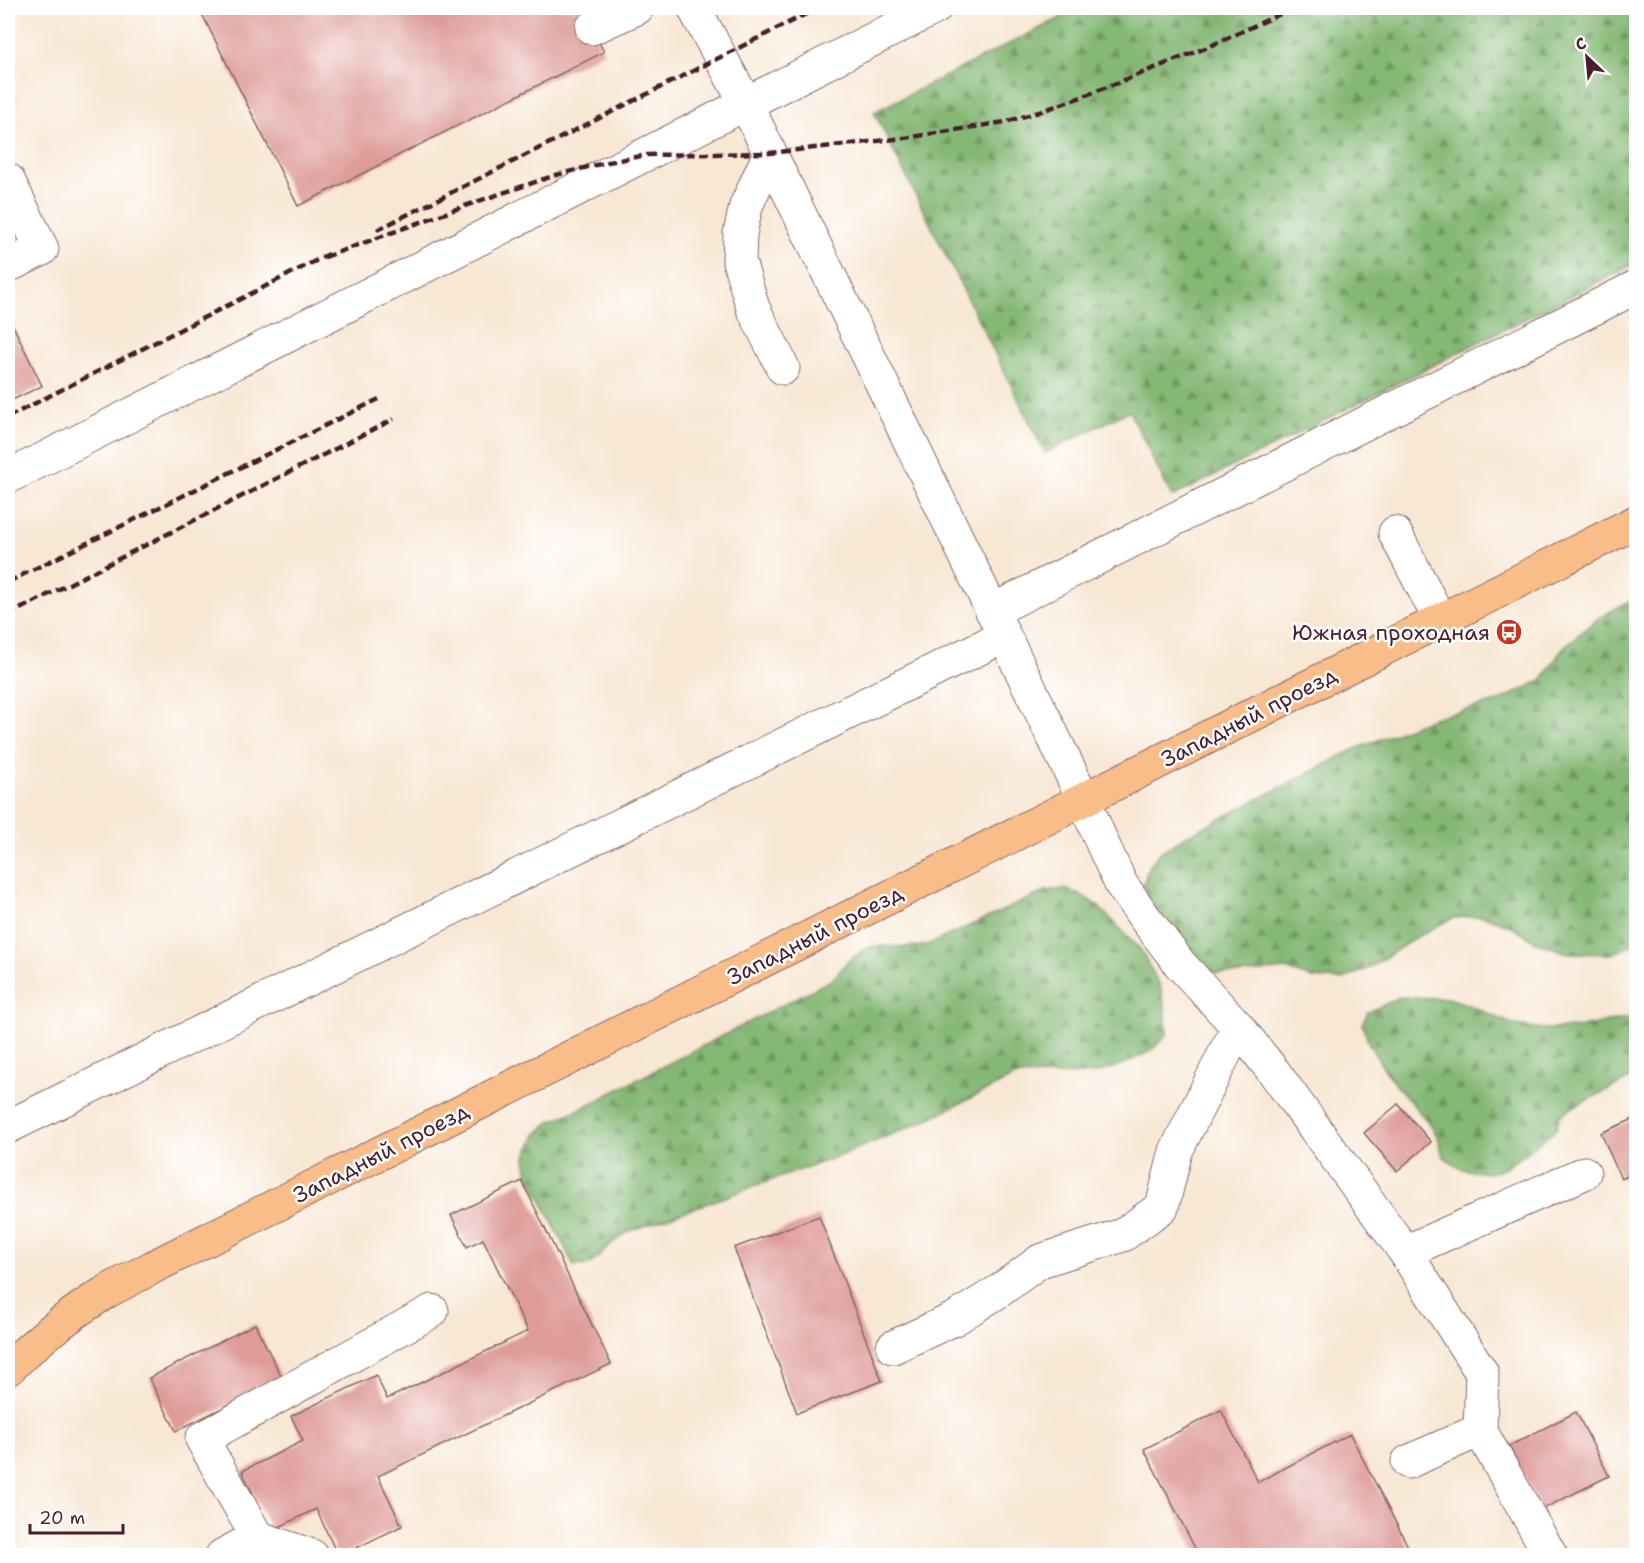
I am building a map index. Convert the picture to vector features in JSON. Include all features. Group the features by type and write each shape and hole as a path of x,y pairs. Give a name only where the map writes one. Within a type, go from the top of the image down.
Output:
{"main road":[{"name":"Западный проезд","path":"8,1369 33,1344 106,1292 1636,522"}],"lane":[{"path":"592,28 637,8"},
{"path":"694,8 770,153 1084,800 1122,884 1179,964 1238,1027 1274,1072 1405,1252 1482,1373 1480,1430 1551,1556"},
{"path":"8,477 935,8"},
{"path":"770,153 746,206 740,234 739,261 753,308 783,368"},
{"path":"8,180 42,249 14,263"},
{"path":"8,1127 998,623 1636,287"},
{"path":"1395,533 1440,620"},
{"path":"893,1347 956,1318 999,1291 1040,1261 1123,1235 1162,1207 1176,1151 1238,1027"},
{"path":"1405,1252 1584,1173"},
{"path":"312,1556 257,1537 202,1439 432,1311"},
{"path":"1408,1462 1480,1430"},
{"path":"222,1556 257,1537"}],"green space":[{"path":"1080,8 1636,8 1636,263 1172,497 1129,411 1045,453 874,112"},
{"path":"1636,597 1636,943 1612,954 1567,953 1534,941 1511,926 1484,916 1453,918 1420,935 1367,969 1341,980 1311,978 1286,969 1239,974 1216,973 1196,961 1148,900 1143,886 1148,868 1159,853 1181,839 1351,751 1433,718 1497,702 1542,680 1563,648 1597,619"},
{"path":"1063,889 1080,894 1098,906 1141,950 1160,986 1165,1008 1167,1034 1152,1050 1126,1063 1094,1074 1016,1076 926,1120 842,1155 630,1231 612,1243 588,1265 574,1266 527,1171 526,1156 536,1135 550,1122 582,1108 833,979 848,961 868,947 925,946 1046,891"},
{"path":"1400,997 1448,998 1514,1025 1543,1029 1576,1028 1636,1016 1636,1076 1569,1109 1560,1116 1556,1129 1501,1170 1487,1173 1461,1169 1443,1156 1438,1137 1429,1123 1396,1085 1369,1044 1362,1024 1368,1012"}],"building":[{"path":"199,8 581,8 604,52 298,206"},
{"path":"8,315 42,386 8,402"},
{"path":"1398,1104 1431,1142 1397,1171 1364,1133"},
{"path":"1636,1118 1636,1173 1621,1179 1601,1133"},
{"path":"522,1181 611,1364 378,1476 402,1526 340,1556 316,1509 271,1531 242,1471 303,1441 291,1416 376,1375 387,1399 528,1331 483,1239 467,1247 451,1215"},
{"path":"819,1216 882,1381 797,1413 734,1248"},
{"path":"255,1324 282,1378 176,1431 149,1378"},
{"path":"1221,1410 1258,1482 1350,1434 1413,1556 1199,1556 1144,1449"},
{"path":"1576,1412 1609,1476 1541,1510 1509,1446"}],"railway":[{"path":"377,230 818,8"},
{"path":"325,257 556,175 608,162 647,155 770,153 912,137 1005,122 1084,96 1208,47 1293,8"},
{"path":"8,417 331,253"},
{"path":"8,582 379,399"},
{"path":"8,615 394,419"}],"place":[{"name":"Южная проходная","path":"1509,632"}]}
